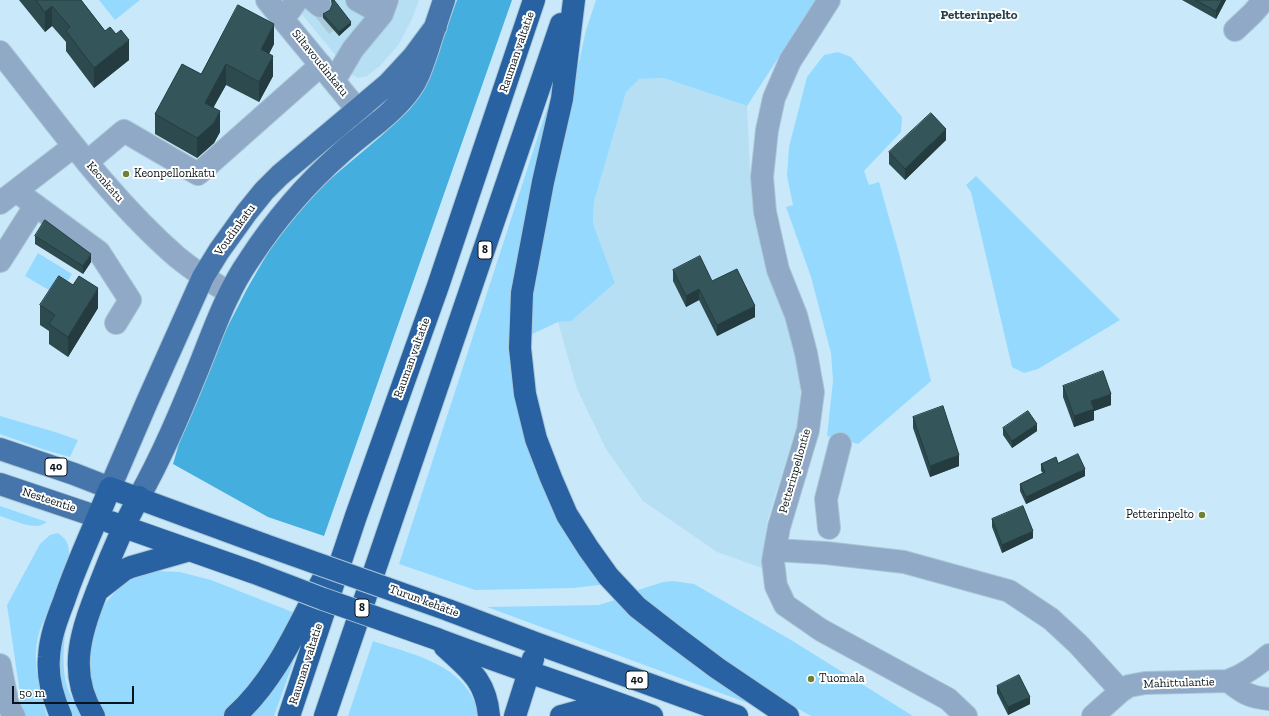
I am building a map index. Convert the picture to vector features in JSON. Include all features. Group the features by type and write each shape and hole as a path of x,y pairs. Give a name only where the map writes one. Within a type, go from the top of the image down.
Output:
{"highway":[{"name":"Rauman valtatie","path":"289,716 356,516 438,286 534,0"},
{"name":"8","path":"325,716 570,0"},
{"path":"574,0 562,99 543,182 522,293 520,348 525,394 536,439 567,515 608,576 637,606 673,635 717,668 788,716"},
{"path":"61,716 53,695 49,677 49,648 55,625 70,584 110,488"},
{"name":"Turun kehätie","path":"110,488 139,497 265,545 448,610 737,716"},
{"path":"94,716 84,696 79,660 81,638 96,592 123,526 139,497"},
{"path":"235,716 254,697 279,660 356,516"},
{"name":"40","path":"98,517 437,639 496,662 529,672 652,716"},
{"path":"96,592 131,566 190,550"},
{"path":"437,639 475,675 486,696 489,716"},
{"path":"515,716 538,644"},
{"path":"561,716 583,710 630,707"}],"main road":[{"name":"Voudinkatu","path":"139,497 154,470 183,407 230,293 248,261 272,227 315,177 372,127 410,90 417,79 444,0"},
{"name":"Voudinkatu","path":"110,488 203,277 235,229 264,191 297,160 388,84 413,57 436,26"},
{"name":"40","path":"0,449 110,488"},
{"name":"Nesteentie","path":"0,484 98,517"}],"street":[{"name":"Siltavoudinkatu","path":"267,0 281,8 327,73 372,127"},
{"path":"281,8 290,10 297,0"},
{"path":"357,0 384,7"},
{"name":"Petterinpellontie","path":"829,0 790,61 774,98 767,130 762,177 765,212 778,270 796,315 806,353 813,392 808,430 779,527 774,550 773,561 776,586 785,605 821,630 948,699 966,716"},
{"path":"1235,30 1264,0"},
{"path":"8,197 81,154 124,131 198,174 327,73 349,42 384,7"},
{"name":"Keonkatu","path":"1,56 81,154 138,220 178,257 203,277 230,293"},
{"path":"8,197 35,206 99,252 130,300 116,323"},
{"path":"0,261 35,206"},
{"path":"829,528 826,499 840,444"},
{"path":"774,550 826,553 904,562 1009,591 1026,600 1052,618 1121,691"},
{"name":"Mahittulantie","path":"1092,716 1129,686 1146,683 1228,681 1250,670 1261,663 1269,655"},
{"path":"0,665 11,710"},
{"path":"1228,681 1244,693 1257,698 1269,699"}],"shaded area":[{"path":"99,0 140,0 115,20"},
{"path":"290,0 419,0 412,19 399,44 381,65 367,76 358,78 351,74"},
{"path":"457,0 512,0 324,536 268,517 173,464 194,392 248,287 283,227 316,191 380,137 410,109 426,85"},
{"path":"596,0 816,0 747,106 663,78 639,79 626,92 594,202 593,223 615,283 571,321 558,322 528,336 534,284 561,145 586,30"},
{"path":"838,52 851,57 902,117 901,132 864,171 869,185 879,182 899,253 931,381 858,444 827,436 833,381 831,353 811,277 786,207 793,205 787,176 789,147 807,77 824,55"},
{"path":"663,78 747,106 753,207 766,264 784,310 794,348 801,387 797,425 767,522 762,568 717,552 643,501 606,449 577,389 558,322 571,320 615,283 593,223 594,202 626,92 638,79"},
{"path":"550,99 554,99 516,390 607,584 574,588 475,590 399,564"},
{"path":"976,176 1120,320 1038,369 1024,373 1012,367 971,192 966,185"},
{"path":"38,253 72,274 59,296 25,276"},
{"path":"0,416 78,440 70,457 45,450 0,434"},
{"path":"0,506 47,522 42,525 31,526 0,516"},
{"path":"58,533 63,537 68,545 69,555 67,566 58,591 41,627 36,647 36,667 47,716 21,716 19,687 7,605 40,544 50,535"},
{"path":"155,571 180,572 211,580 295,613 280,640 240,700 224,716 105,716 100,710 89,678 91,630 107,601 121,586 136,577"},
{"path":"673,581 694,584 791,640 913,716 811,716 750,682 709,654 635,591 663,582"},
{"path":"618,599 764,709 487,607 599,605"},
{"path":"67,614 64,644 65,675 70,694 81,716 66,716 51,671"},
{"path":"373,641 423,658 452,673 464,684 473,698 479,716 348,716"},
{"path":"295,652 294,660 274,716 247,716"}],"building":[{"path":"36,0 81,0 105,31 110,27 116,34 121,30 129,40 94,68 66,31 70,27 52,6 45,12"},
{"path":"332,0 334,0 351,22 339,32 323,14 330,10"},
{"path":"1196,0 1222,0 1216,11"},
{"path":"238,5 274,24 261,49 273,56 259,82 226,64 205,103 220,111 214,123 197,138 155,114 182,64 201,74"},
{"path":"931,113 946,129 905,169 889,152"},
{"path":"45,220 91,254 83,266 35,236"},
{"path":"700,256 712,281 737,269 755,306 717,325 699,289 686,296 673,270"},
{"path":"59,276 73,285 79,276 98,288 68,337 49,324 55,315 40,305"},
{"path":"1103,371 1111,394 1091,401 1094,409 1074,416 1063,386"},
{"path":"943,406 959,455 930,466 913,417"},
{"path":"1028,411 1037,424 1012,441 1003,428"},
{"path":"1078,454 1085,469 1026,497 1020,484 1045,472 1041,464 1056,457 1058,463"},
{"path":"1023,506 1033,531 1002,545 992,519"},
{"path":"1019,675 1030,697 1008,707 997,686"}],"tunnel":[{"path":"324,10 344,35"}],"place":[{"name":"Keonpellonkatu","path":"126,174"},
{"name":"Petterinpelto","path":"1202,515"},
{"name":"Tuomala","path":"811,679"}],"district":[{"name":"Petterinpelto","path":"979,15"}]}
